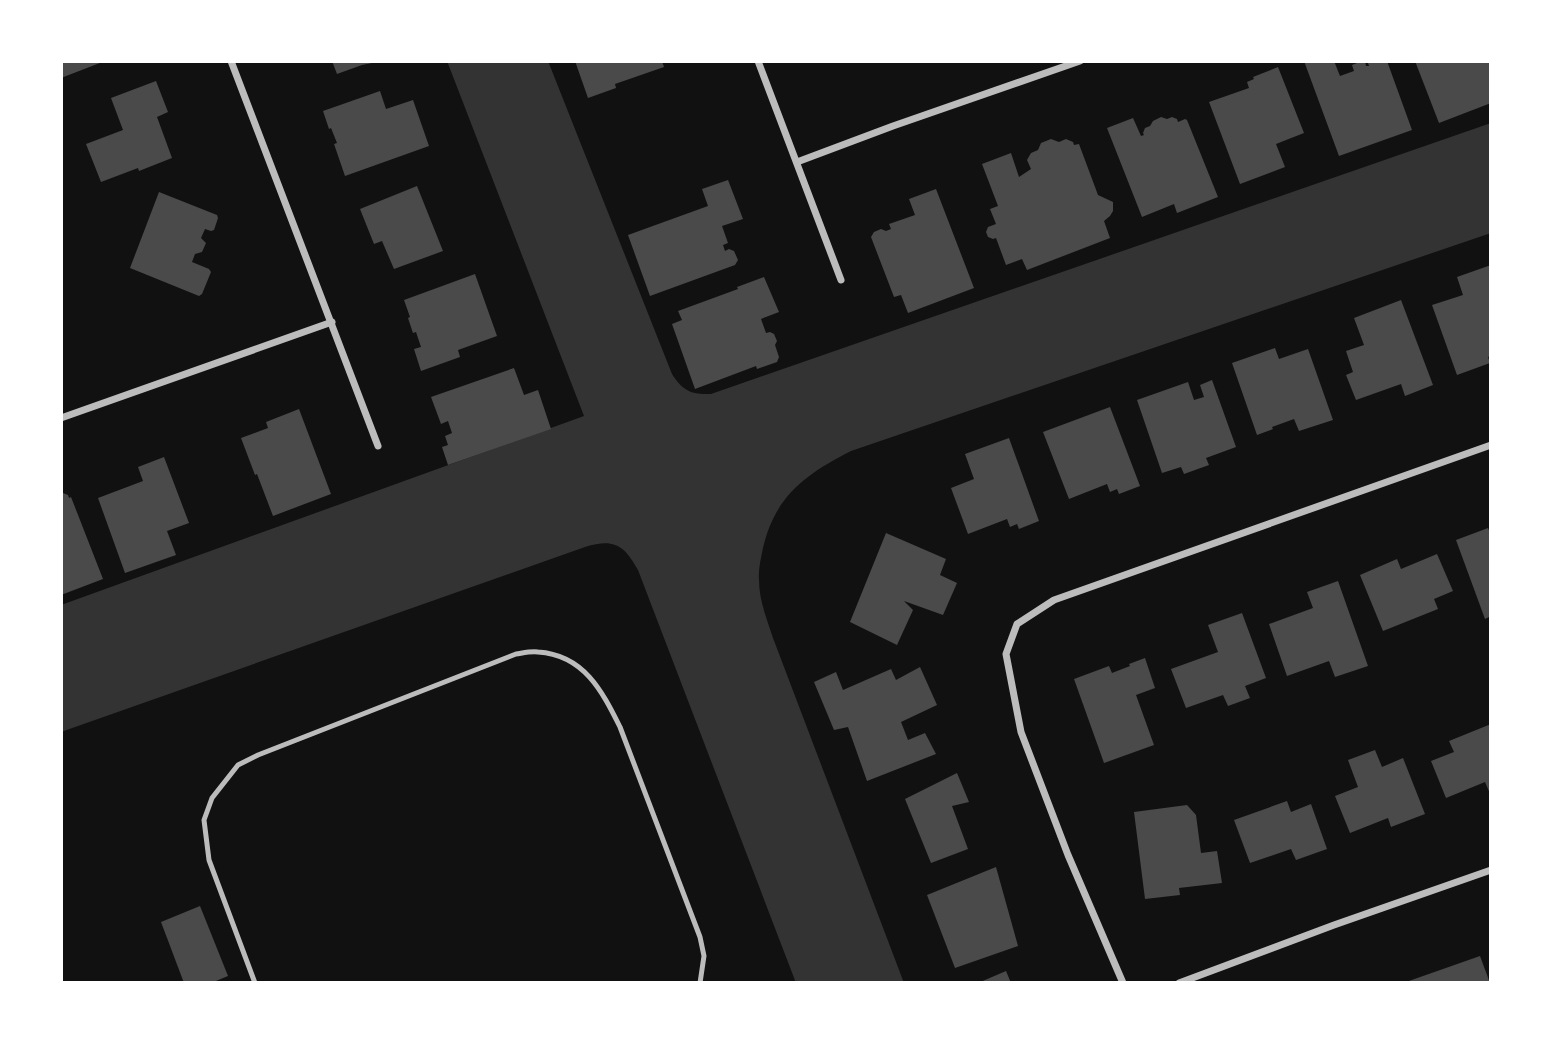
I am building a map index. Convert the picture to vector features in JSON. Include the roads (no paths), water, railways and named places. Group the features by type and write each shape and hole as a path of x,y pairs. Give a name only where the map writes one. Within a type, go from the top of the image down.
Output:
{"street":[{"path":"231,61 378,446"},
{"path":"758,61 841,280"},
{"path":"797,162 1080,61"},
{"path":"61,418 332,322"},
{"path":"1123,983 1068,855 1021,732 1006,654 1017,624 1054,600 1491,445"},
{"path":"1179,983 1491,870"}],"lane":[{"path":"255,983 209,860 204,820 212,798 238,765 516,654 537,652 557,656 577,665 605,696 620,727 700,937 704,956 700,983"}]}
